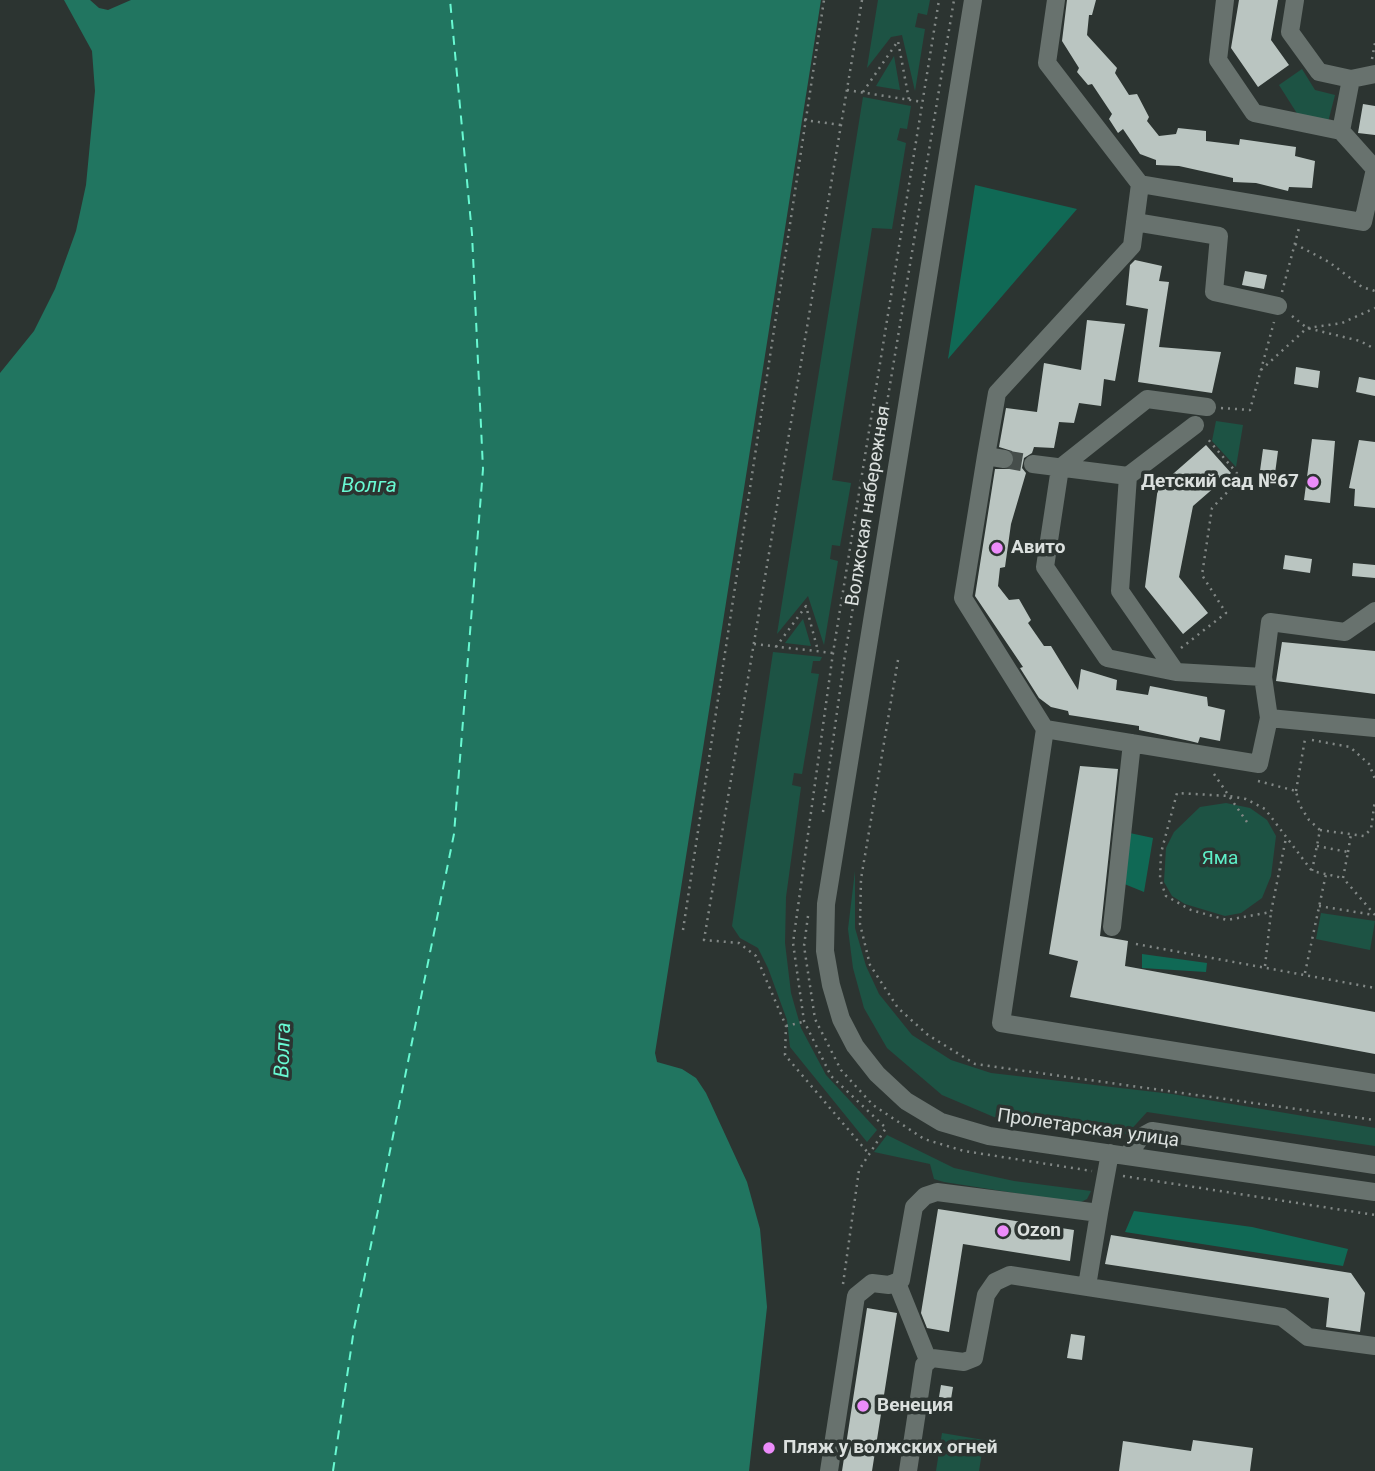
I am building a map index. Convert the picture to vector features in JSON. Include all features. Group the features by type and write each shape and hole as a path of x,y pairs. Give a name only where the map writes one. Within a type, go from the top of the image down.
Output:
{"street":[{"name":"Волжская набережная","path":"841,1018 825,951 826,904 973,0"},
{"path":"1056,0 1047,63 1140,184 1363,222 1375,169 1340,131 1254,113 1218,60 1225,0"},
{"path":"1296,0 1290,32 1319,72 1351,79 1375,74"},
{"path":"1340,131 1351,79"},
{"path":"1140,184 1132,246 997,393 986,456 963,598 1045,729 1000,1023 1375,1083"},
{"path":"1135,222 1219,236 1214,292 1278,306"},
{"path":"1207,407 1147,399 1060,468 1045,567 1107,658 1263,677"},
{"path":"1033,464 1128,476 1199,430"},
{"path":"986,456 1004,459"},
{"path":"1128,476 1120,590 1172,665"},
{"path":"1045,729 1259,764 1269,718 1263,677 1270,622 1345,632 1375,611"},
{"path":"1269,718 1375,728"},
{"path":"1112,927 1132,743"},
{"name":"Пролетарская улица","path":"841,1018 855,1046 877,1074 906,1101 941,1122 989,1136 1375,1192"},
{"path":"1087,1286 1106,1173 1119,1155 1141,1136 1152,1131 1375,1165"},
{"path":"829,1471 856,1296 863,1287 872,1283 889,1285 897,1283 904,1276 914,1207 931,1193 1099,1213"},
{"path":"928,1360 964,1362 974,1358 985,1298 992,1286 1003,1277 1015,1275 1282,1317 1308,1337 1375,1346"},
{"path":"897,1283 928,1360"},
{"path":"908,1471 924,1365 928,1360"}],"path":[{"path":"683,930 824,0"},
{"path":"862,0 704,940 739,943 757,956 786,1026 785,1055 869,1154"},
{"path":"842,1293 859,1170 886,1128 831,1076 804,1021 793,943 833,653 939,0"},
{"path":"821,821 845,655 954,0"},
{"path":"863,92 898,41 909,100"},
{"path":"847,90 923,103"},
{"path":"804,120 841,125"},
{"path":"1207,407 1250,410 1304,211"},
{"path":"1295,244 1329,262 1362,286 1375,290"},
{"path":"1278,306 1307,328 1360,341 1375,349"},
{"path":"1260,370 1307,328 1342,323 1375,309"},
{"path":"1172,665 1226,613 1202,575 1212,508 1241,478 1199,430"},
{"path":"776,646 806,606 818,651"},
{"path":"754,644 833,653"},
{"path":"1375,779 1369,764 1350,747 1304,739 1296,791 1299,804 1309,820 1321,830 1364,835 1371,829 1375,800"},
{"path":"1224,774 1213,772 1247,822"},
{"path":"1246,779 1296,791"},
{"path":"1271,912 1227,920 1191,911 1166,896 1160,879 1161,853 1177,793 1246,799 1265,809 1312,871 1343,878 1375,915"},
{"path":"1312,871 1321,830"},
{"path":"1343,878 1351,834"},
{"path":"1265,966 1271,912 1286,838"},
{"path":"1317,846 1348,852"},
{"path":"1305,973 1326,874"},
{"path":"810,904 804,946 815,1019 841,1070 873,1105 924,1139 950,1147 1375,1215"},
{"path":"1319,906 1375,915"},
{"path":"1136,944 1305,973 1374,988 1375,982"},
{"path":"786,1026 804,1021"}],"green space":[{"path":"878,0 930,0 927,15 918,13 915,27 925,29 915,91 902,35 891,37 867,68"},
{"path":"894,56 900,90 876,86"},
{"path":"1302,69 1315,90 1335,95 1328,122 1298,115 1279,85"},
{"path":"863,97 911,106 907,129 900,128 897,140 906,143 892,229 872,228 832,480 851,483 840,546 832,545 830,559 838,561 824,645 808,596 777,634"},
{"path":"1216,421 1243,425 1236,467 1212,441"},
{"path":"803,619 811,646 785,643"},
{"path":"773,652 822,657 820,661 813,661 811,673 819,674 802,774 794,773 792,785 801,787 786,897 785,943 791,993 801,1028 826,1075 877,1130 867,1142 790,1047 787,1020 768,968 758,948 740,938 732,926"},
{"name":"Яма","path":"1226,803 1250,808 1267,820 1276,836 1271,876 1262,898 1241,913 1225,916 1185,904 1172,896 1164,882 1166,848 1174,832 1200,807"},
{"path":"855,871 855,928 866,966 879,994 912,1035 951,1060 991,1073 1172,1094 1375,1128 1375,1146 1147,1112 1127,1134 1067,1129 994,1117 942,1095 887,1048 864,1008 853,968 848,929"},
{"path":"1321,913 1375,921 1370,950 1316,939"},
{"path":"887,1135 954,1168 1014,1181 1091,1191 1087,1199 1079,1203 944,1182 934,1179 930,1164 874,1152"},
{"path":"942,1433 984,1440 979,1471 936,1471"}],"shaded area":[{"path":"975,185 1077,209 948,359"},
{"path":"1125,832 1153,838 1144,892 1122,883"},
{"path":"1142,954 1207,963 1206,972 1142,968"},
{"path":"1134,1211 1252,1227 1348,1249 1343,1266 1125,1232"}],"water":[{"name":"Волга","path":"64,0 90,0 99,8 108,10 131,0 821,0 655,1053 657,1062 682,1069 696,1078 706,1093 747,1182 760,1229 767,1307 749,1471 0,1471 0,373 34,331 55,289 76,231 86,185 95,91 92,51"}],"building":[{"path":"1067,0 1096,0 1092,15 1089,15 1087,35 1117,68 1115,73 1129,95 1137,94 1149,117 1147,121 1159,136 1176,134 1178,128 1206,131 1206,141 1239,145 1240,139 1296,147 1295,156 1315,161 1312,188 1289,187 1288,191 1256,183 1233,182 1233,178 1179,166 1156,165 1156,160 1140,154 1123,129 1118,133 1109,119 1112,114 1092,84 1088,85 1077,72 1079,68 1062,41"},
{"path":"1239,0 1278,0 1271,40 1289,65 1258,87 1231,48"},
{"path":"1363,104 1375,106 1375,135 1358,133"},
{"path":"1135,260 1162,266 1159,281 1169,282 1159,347 1221,352 1212,393 1138,382 1148,309 1126,305 1130,265"},
{"path":"1245,271 1267,275 1264,289 1242,285"},
{"path":"1087,320 1125,324 1115,381 1104,379 1101,406 1079,403 1074,423 1059,422 1054,448 1034,447 1032,453 1024,458 1022,468 1026,473 1011,524 1005,567 1000,568 998,586 1009,600 1019,599 1031,620 1028,623 1044,646 1051,646 1078,690 1081,669 1117,680 1116,690 1148,695 1150,686 1207,697 1208,706 1225,710 1220,741 1200,737 1198,743 1139,730 1139,726 1069,715 1068,711 1051,707 1039,698 1020,668 1023,667 975,596 995,469 1009,469 1015,460 1012,451 999,447 1006,408 1037,412 1044,363 1081,370"},
{"path":"1296,367 1320,371 1318,388 1294,384"},
{"path":"1359,377 1375,380 1375,396 1356,392"},
{"path":"1312,439 1335,441 1330,503 1304,500"},
{"path":"1359,440 1375,442 1375,508 1354,506 1355,489 1349,488"},
{"path":"1206,445 1231,473 1193,506 1179,577 1208,613 1183,634 1145,587 1158,487"},
{"path":"1263,449 1278,451 1274,481 1259,478"},
{"path":"1285,555 1312,559 1310,573 1283,569"},
{"path":"1353,563 1375,565 1375,578 1352,576"},
{"path":"1282,642 1375,651 1375,694 1276,681"},
{"path":"1080,766 1118,769 1100,936 1128,941 1125,966 1375,1012 1375,1054 1070,997 1078,961 1049,954"},
{"path":"938,1209 1074,1230 1070,1261 963,1244 949,1332 927,1328 921,1313"},
{"path":"1111,1235 1351,1273 1365,1293 1360,1332 1326,1327 1329,1298 1105,1264"},
{"path":"867,1308 897,1313 872,1471 842,1471"},
{"path":"1071,1334 1085,1336 1082,1360 1067,1358"},
{"path":"941,1385 953,1387 951,1399 939,1397"},
{"path":"1193,1440 1253,1448 1250,1471 1119,1471 1123,1441 1191,1451"}],"ferry route":[{"path":"333,1471 354,1329 454,834 483,469 472,234 450,0"}],"tunnel":[{"path":"1004,459 1033,464"}],"place":[{"name":"Детский сад №67","path":"1313,482"},
{"name":"Авито","path":"997,548"},
{"name":"Ozon","path":"1003,1231"},
{"name":"Венеция","path":"863,1406"},
{"name":"Пляж у волжских огней","path":"769,1448"}]}
